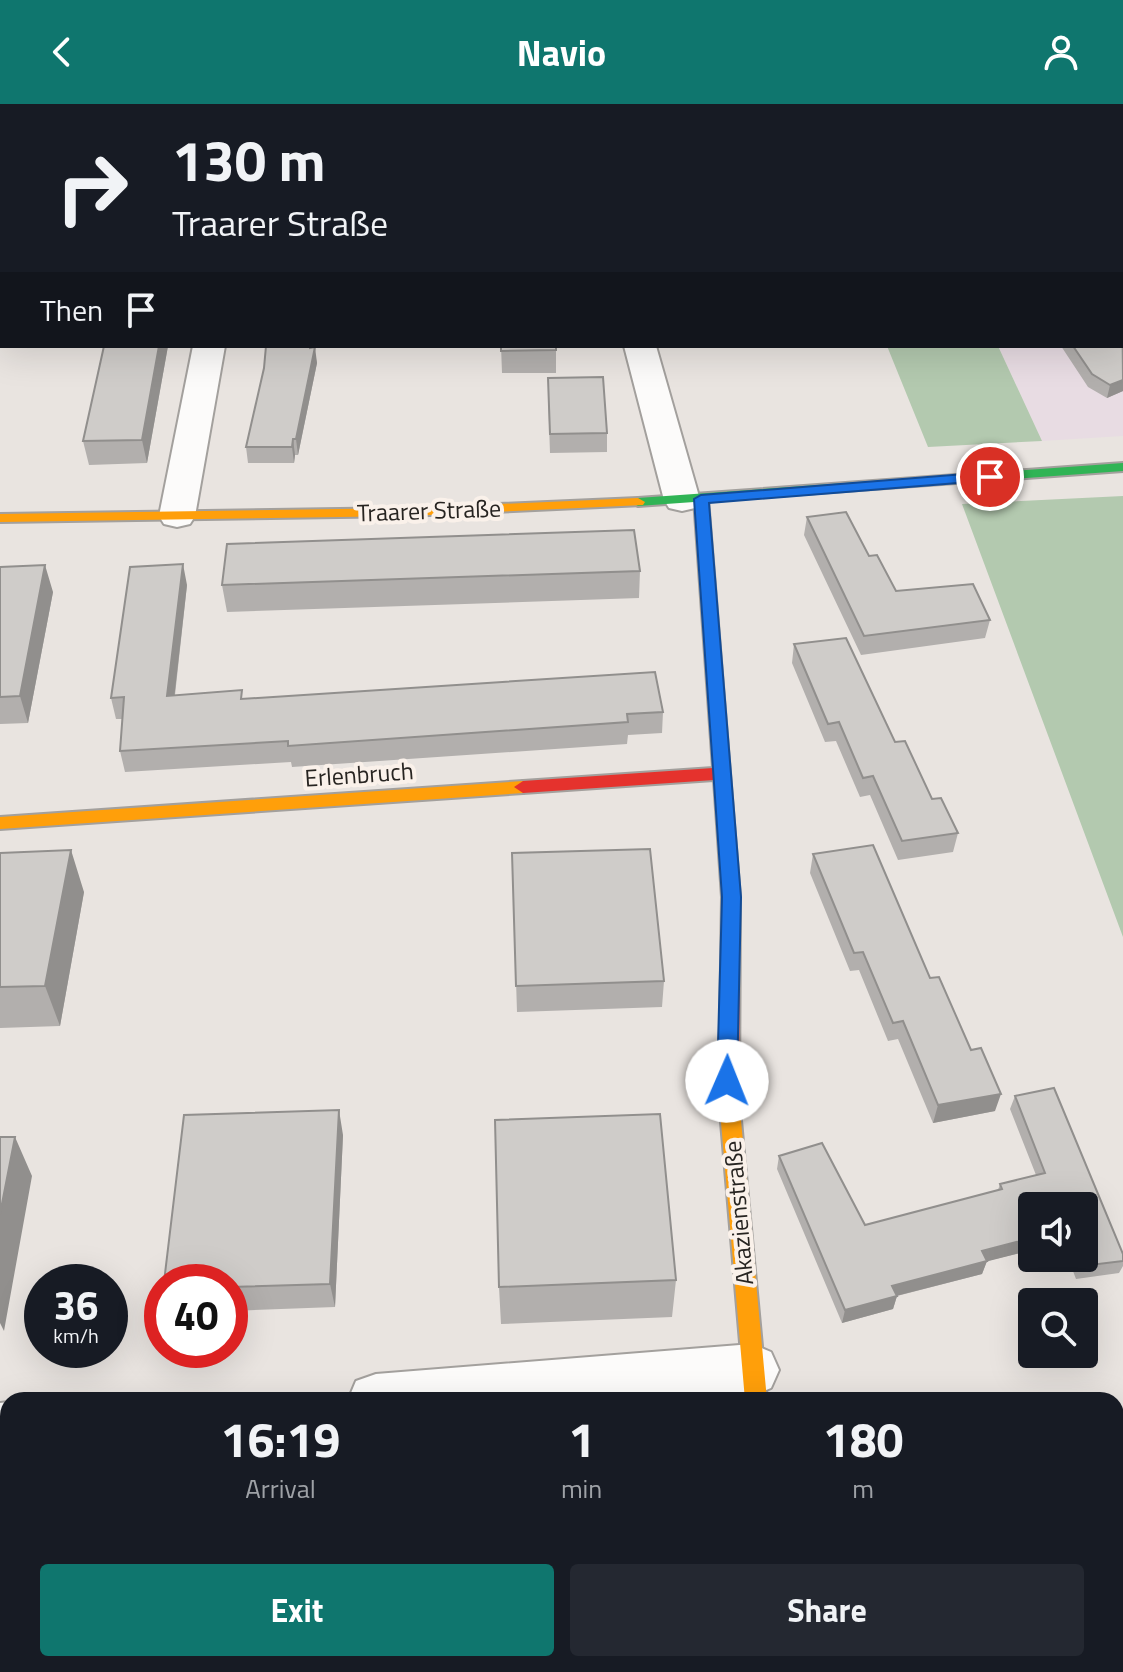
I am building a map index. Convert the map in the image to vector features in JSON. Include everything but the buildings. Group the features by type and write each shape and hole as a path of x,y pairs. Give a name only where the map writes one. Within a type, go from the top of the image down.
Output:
{"street":[{"path":"177,516 209,348"},
{"path":"641,348 692,500"},
{"name":"Traarer Straße","path":"0,518 408,512 692,500 1123,467"},
{"name":"Akazienstraße","path":"692,500 722,773 731,897 727,1081 754,1385"},
{"name":"Erlenbruch","path":"0,823 722,773"},
{"path":"572,1392 754,1385"}],"shaded area":[{"path":"999,348 1123,348 1123,436 1042,441"}],"green space":[{"path":"888,348 999,348 1042,441 928,447"},
{"path":"1123,496 1123,937 962,504"}],"traffic: fast":[{"path":"638,502 1123,467"}],"traffic: slow":[{"path":"0,518 408,512 638,502"},
{"path":"0,823 523,787"},
{"path":"729,1099 755,1392"}],"traffic: jam":[{"path":"701,499 731,897 729,1099"},
{"path":"523,787 722,773"}],"route":[{"path":"727,1081 731,897 701,499 990,477"}]}
